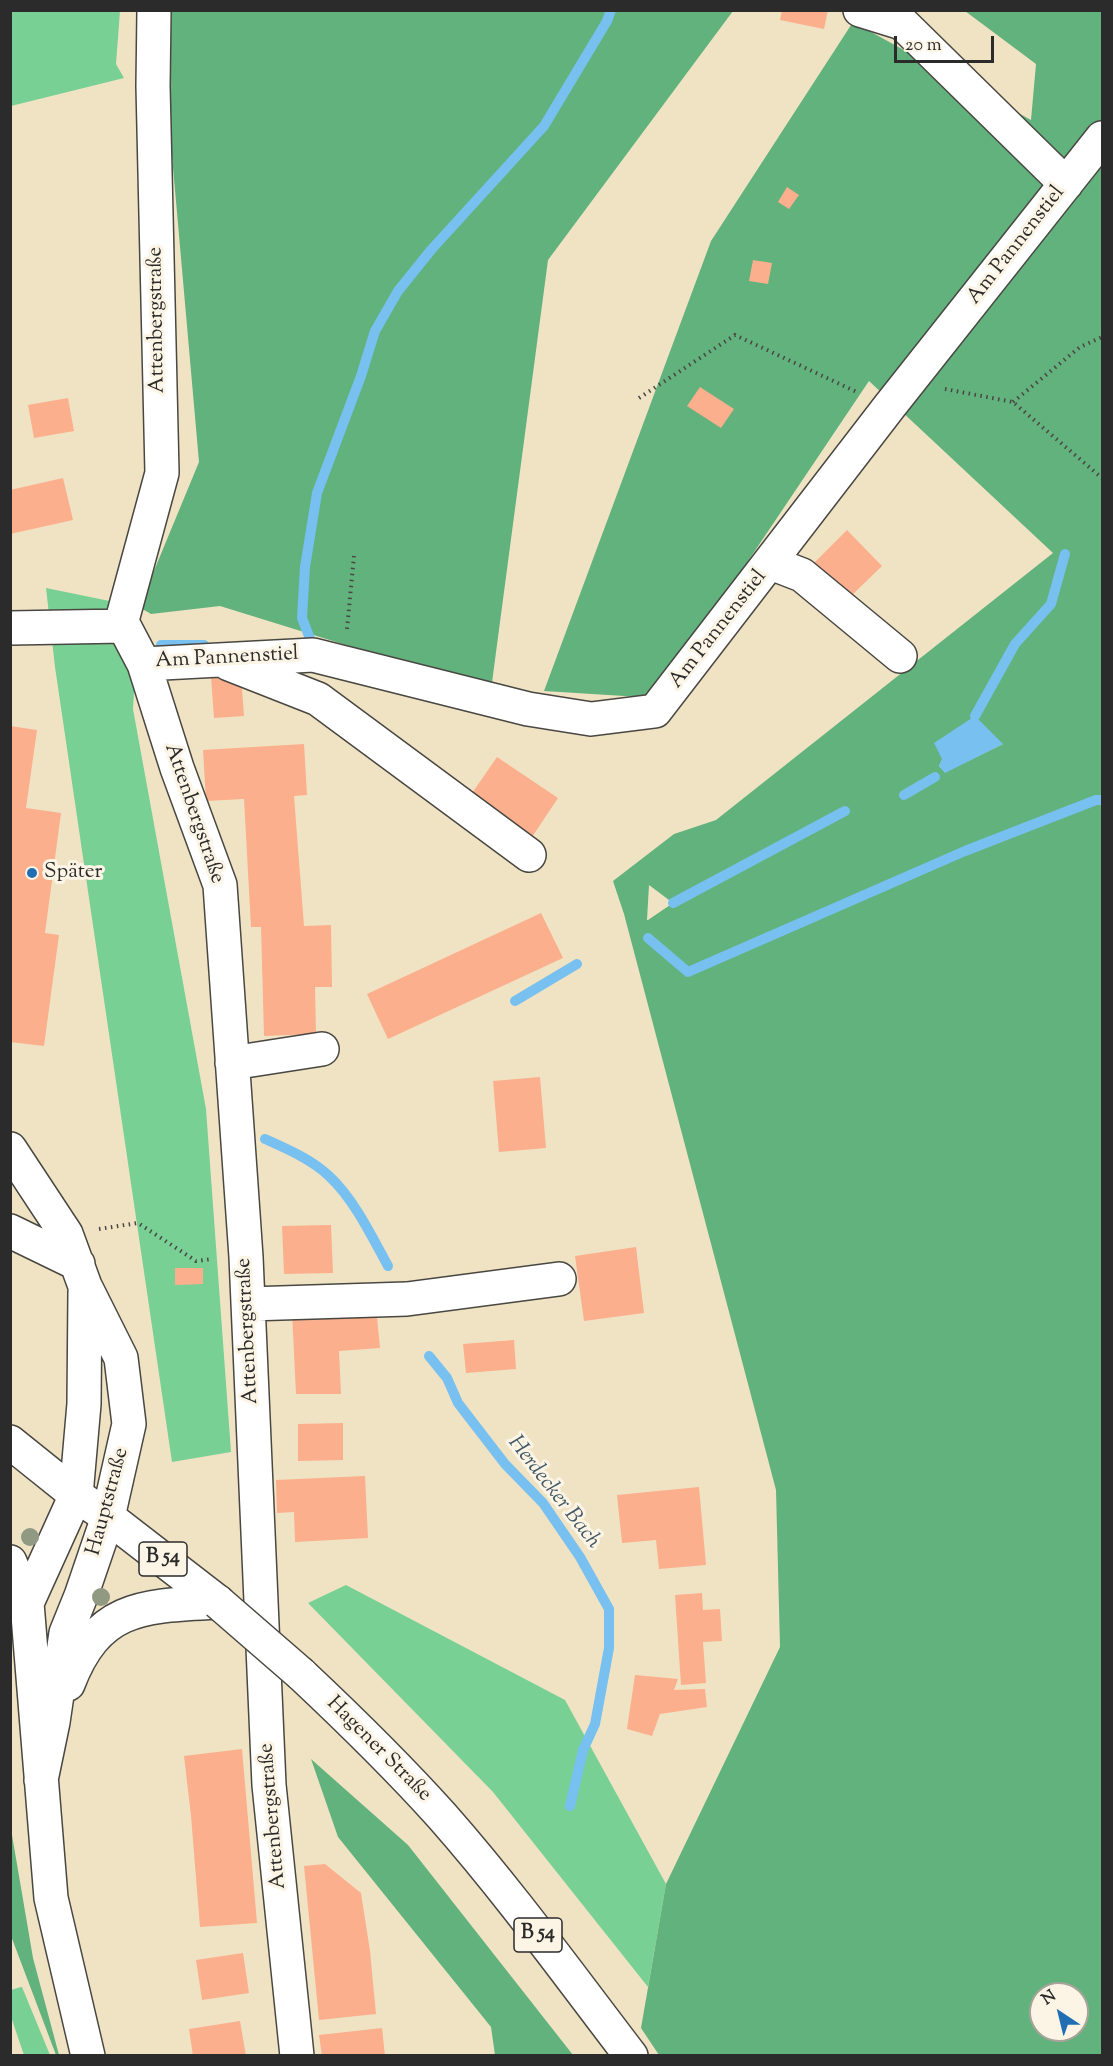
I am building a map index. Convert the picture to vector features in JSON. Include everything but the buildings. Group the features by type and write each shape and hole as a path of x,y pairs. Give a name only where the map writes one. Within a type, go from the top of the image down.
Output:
{"street":[{"name":"Attenbergstraße","path":"154,10 153,86 162,473 122,624 144,664 177,768 220,885 249,1304 269,1785 297,2055"},
{"path":"860,10 902,24 1066,184"},
{"name":"Am Pannenstiel","path":"144,664 313,654 539,711 591,719 655,711 909,381 1102,138"},
{"path":"771,562 802,574 900,656"},
{"path":"10,628 122,624"},
{"path":"216,659 318,699 529,855"},
{"path":"232,1064 322,1049"},
{"name":"Hauptstraße","path":"10,1149 66,1234 82,1275 121,1358 129,1424 108,1517 66,1633 53,1722 40,1780"},
{"path":"10,1231 82,1275"},
{"name":"Hauptstraße","path":"27,1603 76,1495 84,1404 82,1275"},
{"path":"249,1304 407,1299 559,1279"},
{"name":"B 54","path":"10,1442 76,1495"},
{"name":"B 54","path":"10,1462 76,1495"},
{"name":"Hagener Straße","path":"76,1495 218,1602 301,1674 375,1744 443,1817 516,1905 631,2055"},
{"name":"Hauptstraße","path":"10,1562 27,1603 51,1898 88,2055"},
{"name":"Hauptstraße","path":"53,1722 77,1661 89,1643 107,1624 133,1611 162,1605 218,1602"}],"path":[{"path":"639,398 735,335 890,407"},
{"path":"1013,402 1080,347 1102,337"},
{"path":"909,381 1013,402 1102,478"},
{"path":"344,663 354,556"},
{"path":"138,1223 196,1261 246,1257"}],"green space":[{"path":"10,11 120,11 116,64 124,78 11,106"},
{"path":"172,11 733,11 548,260 491,690 220,606 151,614 139,607 199,462 166,88"},
{"path":"965,11 1102,11 1102,2055 659,2055 641,2028 666,1884 780,1647 776,1490 624,914 613,881 674,834 716,820 1053,553 869,381 656,698 544,691 711,241 853,22 1031,120 1036,64","holes":["1003,744 945,772 939,766 942,760","649,885 673,903 647,920"]},
{"path":"46,588 139,607 133,709 206,1109 231,1452 172,1462 55,667"},
{"path":"346,1585 565,1700 666,1884 648,1987 493,1792 308,1603"},
{"path":"311,1759 408,1845 573,2055 495,2055 491,2027 338,1837"},
{"path":"11,1829 33,1958 59,2055 56,2055 11,1936"},
{"path":"22,1987 50,2055 24,2055 11,2017 11,1990"}],"water":[{"path":"975,716 1003,744 945,773 939,766 942,759 934,743"}],"waterway":[{"path":"303,644 312,644 302,618 305,567 317,493 361,376 375,331 398,291 431,250 544,126 607,21 611,10"},
{"path":"975,716 1015,644 1051,604 1065,554"},
{"path":"161,645 204,645"},
{"path":"904,795 935,777"},
{"path":"648,938 688,972 965,851 1096,800 1102,800"},
{"path":"673,903 845,811"},
{"path":"515,1001 577,964"},
{"name":"Herdecker Bach","path":"265,1139 307,1159 338,1185 362,1219 388,1266"},
{"name":"Herdecker Bach","path":"429,1356 447,1378 458,1403 505,1464 543,1503 580,1557 609,1609 609,1648 595,1724 583,1750 570,1806"}],"place":[{"name":"Später","path":"32,873"}]}
